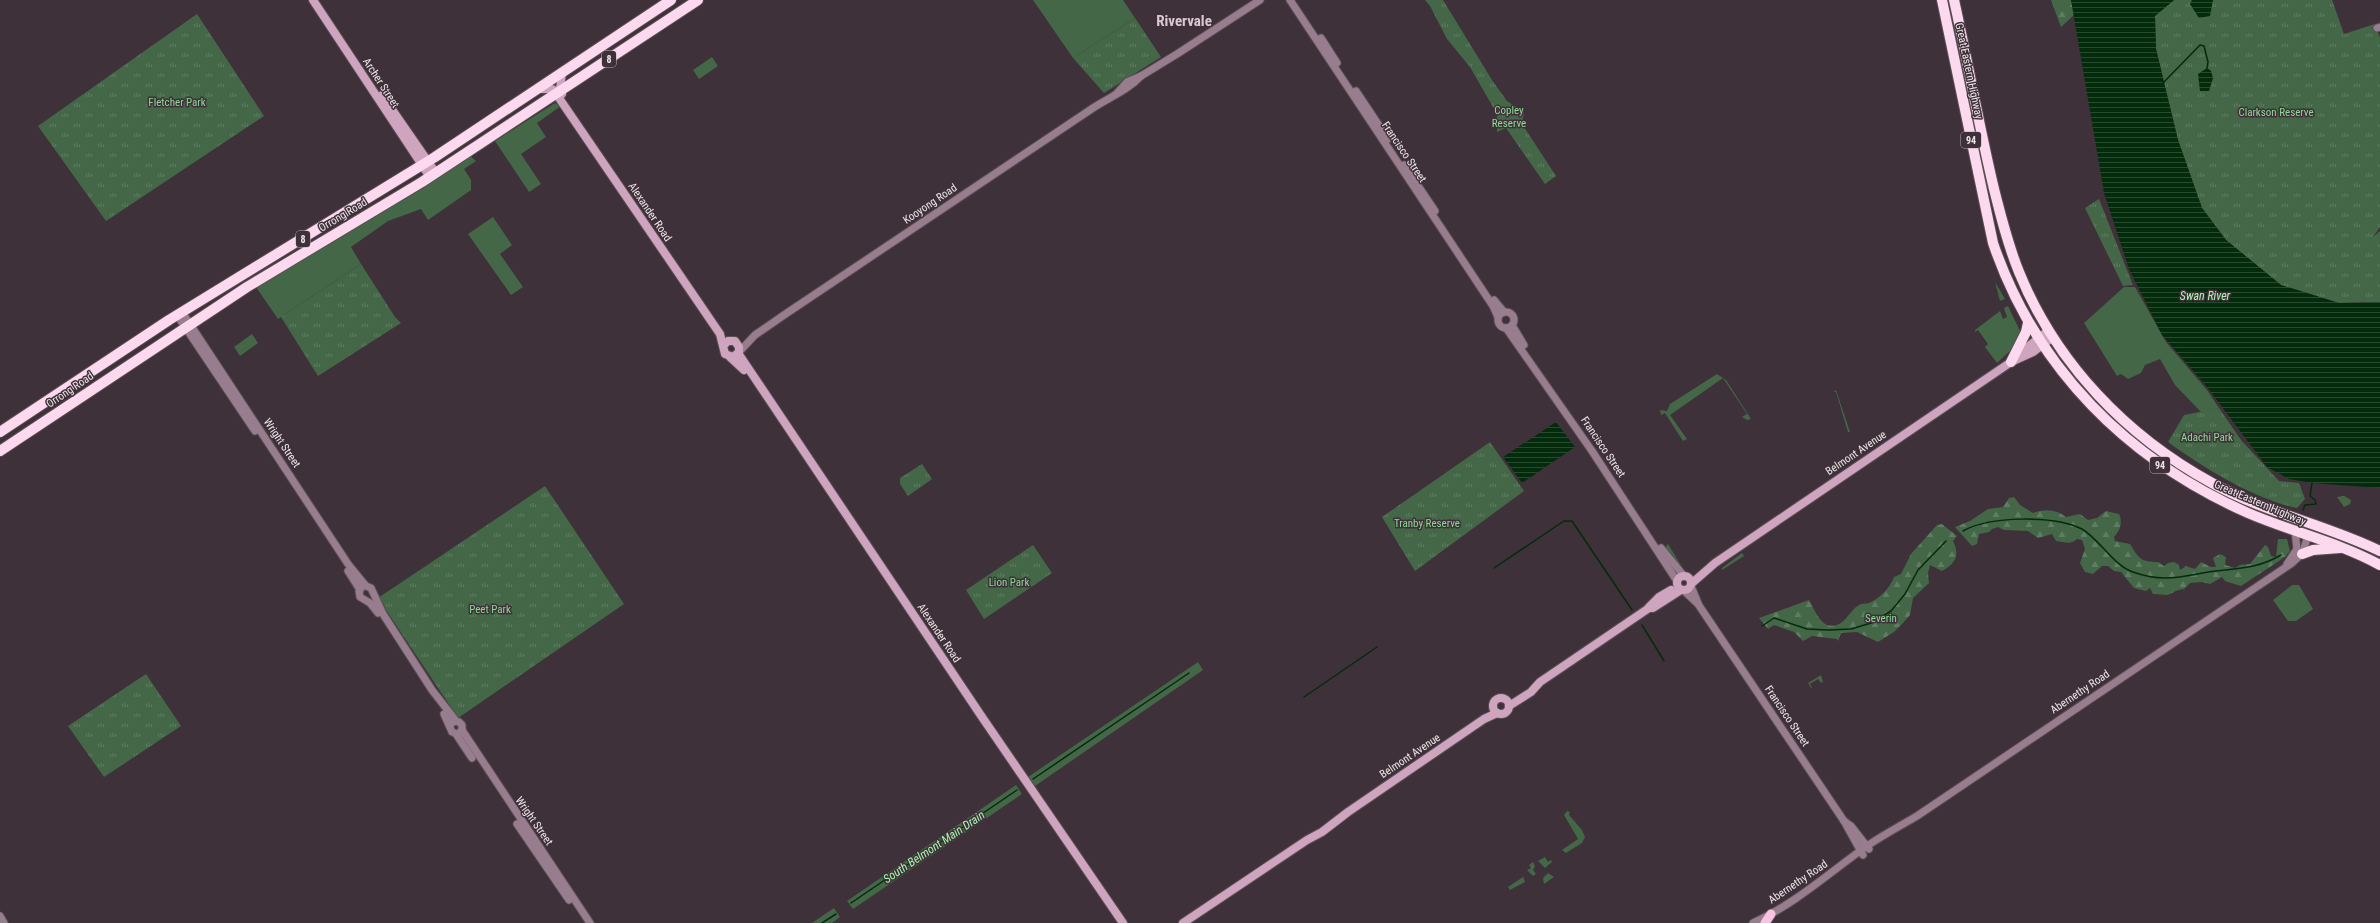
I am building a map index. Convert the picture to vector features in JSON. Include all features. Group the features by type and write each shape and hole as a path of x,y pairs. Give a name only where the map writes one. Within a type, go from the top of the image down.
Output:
{"highway":[{"name":"Orrong Road","path":"0,432 180,313 425,163 671,0"},
{"name":"Orrong Road","path":"0,451 247,287 433,175 698,0"},
{"name":"Great Eastern Highway","path":"1942,0 1990,230 2006,279 2028,323 2040,342 2087,402 2118,431 2163,467 2215,498 2294,531 2344,548 2380,565"},
{"name":"Great Eastern Highway","path":"1954,0 1986,156 2002,220 2018,271 2051,333 2073,366 2096,394 2128,424 2158,449 2212,484 2280,514 2340,534 2380,551"},
{"path":"2011,362 2026,332 2028,323"},
{"path":"2280,514 2289,521 2303,528 2308,536"},
{"path":"2302,554 2313,550 2344,548"}],"main road":[{"name":"Archer Street","path":"313,0 425,163"},
{"name":"Archer Street","path":"317,0 433,175"},
{"path":"536,89 553,89 559,92 562,72"},
{"name":"Alexander Road","path":"559,92 564,95 730,343 724,352 746,373 1116,923"},
{"name":"Belmont Avenue","path":"1508,703 1533,684 1540,682 1649,608 1653,608 1684,583 1715,564 2011,362 2033,352 2040,342 2051,333"},
{"path":"730,343 739,353 730,357"},
{"name":"Alexander Road","path":"739,353 982,717 1123,923"},
{"path":"1498,699 1508,703 1506,713 1495,711 1498,699"},
{"name":"Belmont Avenue","path":"1183,923 1306,840 1322,832 1348,812 1495,711"}],"street":[{"name":"Kooyong Road","path":"1170,57 1175,50 1252,0"},
{"name":"Kooyong Road","path":"730,343 755,334 1117,93 1131,87 1141,76 1260,0"},
{"name":"Francisco Street","path":"1290,0 1493,306 1501,314"},
{"name":"Francisco Street","path":"1296,0 1501,314"},
{"name":"Wright Street","path":"180,313 187,326 363,588"},
{"path":"1501,314 1511,314 1513,317 1509,327 1498,324 1501,314"},
{"name":"Francisco Street","path":"1509,327 1865,850"},
{"name":"Kooyong Road","path":"739,353 755,334"},
{"name":"Abernethy Road","path":"2286,566 2297,549 2294,531"},
{"path":"2302,554 2308,536"},
{"name":"Abernethy Road","path":"1761,923 1841,866 1850,864 1865,850 1885,836 2302,554"},
{"path":"453,723 373,595 371,588 363,588 360,597 374,607 453,723 461,724 459,732 450,731 453,723"},
{"path":"366,600 373,595"},
{"name":"Wright Street","path":"459,732 585,923"},
{"name":"Wright Street","path":"459,732 590,923"},
{"path":"0,916 4,923"},
{"name":"Abernethy Road","path":"1753,923 1768,918"}],"green space":[{"path":"1033,0 1123,0 1135,18 1073,58"},
{"name":"Copley Reserve","path":"1425,0 1443,0 1492,80 1507,101 1524,112 1522,124 1556,176 1545,184 1506,128 1497,132 1497,114 1470,67 1447,39 1430,6"},
{"path":"2051,0 2071,0 2074,15 2061,27"},
{"name":"Clarkson Reserve","path":"2174,0 2332,0 2344,34 2375,24 2380,38 2380,227 2373,237 2380,231 2380,302 2339,303 2281,285 2226,240 2202,208 2178,140 2156,49 2155,16"},
{"name":"Fletcher Park","path":"197,14 264,116 106,221 38,126"},
{"path":"1135,18 1161,57 1104,93 1073,58"},
{"path":"712,57 718,66 699,79 693,70"},
{"path":"555,103 561,106 537,123 546,137 521,154 541,184 529,192 495,141"},
{"path":"470,156 476,161 464,169 471,180 471,190 428,220 421,209 388,221 351,247 361,264 278,319 256,287"},
{"path":"2099,199 2133,285 2123,286 2085,208"},
{"path":"493,217 512,245 500,254 523,287 511,295 468,234"},
{"path":"361,264 395,317 401,323 318,376 281,317"},
{"path":"1995,282 2005,299 2000,301"},
{"path":"2124,287 2135,287 2166,342 2207,390 2219,408 2201,412 2175,385 2160,359 2145,365 2141,373 2128,379 2121,374 2117,376 2084,323"},
{"path":"2008,306 2021,333 2010,351 1997,363 1985,347 1988,344 1978,330 1975,332 1975,330 2000,311 2003,319 2007,317 2004,308"},
{"path":"252,334 258,343 240,356 234,347"},
{"path":"1717,374 1723,378 1670,415 1687,439 1683,441 1665,413 1661,415 1660,410 1667,411 1670,404"},
{"path":"1723,378 1726,380 1751,419 1747,420 1742,417 1747,414"},
{"path":"1836,390 1850,432 1848,432 1836,392 1834,392"},
{"name":"Adachi Park","path":"2219,408 2241,440 2279,481 2299,483 2305,499 2297,508 2264,498 2247,490 2213,472 2168,442 2184,415"},
{"name":"Tranby Reserve","path":"1490,442 1524,491 1415,571 1382,517"},
{"path":"922,464 932,479 908,496 900,484 900,478"},
{"name":"Peet Park","path":"545,486 624,604 458,718 378,598"},
{"path":"2344,496 2351,500 2350,504 2344,507 2337,497"},
{"path":"2014,497 2020,505 2033,513 2050,510 2058,512 2066,517 2080,514 2088,520 2097,518 2106,511 2119,514 2121,523 2118,532 2114,537 2115,541 2130,544 2141,559 2158,562 2164,566 2168,563 2174,562 2179,565 2180,570 2186,566 2195,569 2201,562 2211,567 2216,567 2213,558 2220,554 2226,557 2225,565 2235,568 2240,565 2250,564 2265,545 2268,547 2271,556 2276,557 2278,539 2287,539 2290,551 2285,557 2241,586 2225,581 2222,577 2210,584 2202,582 2190,583 2184,589 2168,595 2153,594 2150,588 2146,591 2134,588 2121,572 2114,571 2108,566 2102,566 2093,574 2085,572 2080,563 2085,549 2082,540 2077,539 2070,543 2056,541 2052,534 2038,538 2028,531 2004,530 1998,527 1989,532 1979,534 1977,544 1972,546 1955,527 1970,521 1988,509 2003,507 2009,498"},
{"name":"Severin","path":"1942,524 1957,536 1953,541 1956,555 1953,562 1942,571 1930,565 1928,573 1929,583 1913,598 1910,615 1894,632 1878,642 1857,632 1841,633 1838,641 1837,639 1812,636 1803,641 1794,632 1774,625 1768,629 1759,618 1809,600 1821,621 1827,625 1838,625 1859,605 1869,603 1884,592 1894,577 1901,574 1911,554 1937,525"},
{"path":"1668,544 1682,567 1680,569 1665,548"},
{"name":"Lion Park","path":"1033,545 1052,573 984,619 966,590"},
{"path":"1742,553 1744,556 1722,570 1722,568"},
{"path":"2292,585 2299,585 2313,609 2296,621 2288,621 2273,600"},
{"path":"1198,662 1203,670 1035,786 1028,777"},
{"path":"146,674 181,726 104,777 68,726"},
{"path":"1821,675 1823,682 1821,683 1818,679 1810,684 1811,688 1808,683"},
{"path":"1016,785 1022,794 853,909 847,901"},
{"path":"1567,811 1570,812 1569,815 1582,830 1585,837 1582,843 1566,853 1562,850 1578,839 1564,815"},
{"path":"1545,857 1548,862 1551,860 1552,862 1545,868 1538,861"},
{"path":"1533,862 1535,866 1533,870 1536,874 1533,876 1527,870 1531,868 1529,865"},
{"path":"1522,873 1525,882 1510,890 1508,887 1523,877"},
{"path":"1548,873 1554,877 1544,884 1543,878"},
{"path":"834,908 840,917 832,923 812,923"}],"water":[{"name":"Swan River","path":"2071,0 2174,0 2155,16 2156,49 2178,140 2202,208 2226,240 2281,285 2339,303 2380,302 2380,488 2312,483 2289,479 2267,467 2207,387 2162,335 2129,269 2104,193"},
{"path":"2192,0 2213,0 2210,16 2199,18 2190,4"},
{"path":"2207,68 2211,71 2213,78 2209,91 2200,91 2198,74"},
{"path":"1556,422 1575,447 1522,483 1503,457"}],"waterway":[{"path":"2163,83 2200,45 2204,46 2208,62 2207,68"},
{"name":"South Belmont Main Drain","path":"2303,510 2305,505 2316,504 2315,500 2310,496 2312,483"},
{"name":"South Belmont Main Drain","path":"1963,531 1989,522 2005,520 2022,519 2056,521 2070,524 2088,533 2126,569 2145,576 2165,578 2175,578 2249,567 2265,563 2281,555"},
{"name":"South Belmont Main Drain","path":"1494,568 1564,521 1572,521 1632,610"},
{"name":"South Belmont Main Drain","path":"1762,626 1774,618 1807,629 1851,629 1871,623 1891,611 1905,594 1918,570 1946,541"},
{"path":"1642,625 1664,661"},
{"name":"South Belmont Main Drain","path":"1304,697 1377,647"},
{"name":"South Belmont Main Drain","path":"1033,779 1189,673"},
{"name":"South Belmont Main Drain","path":"851,903 1017,790"},
{"name":"South Belmont Main Drain","path":"822,923 836,914"}],"district":[{"name":"Rivervale","path":"1184,21"}]}
